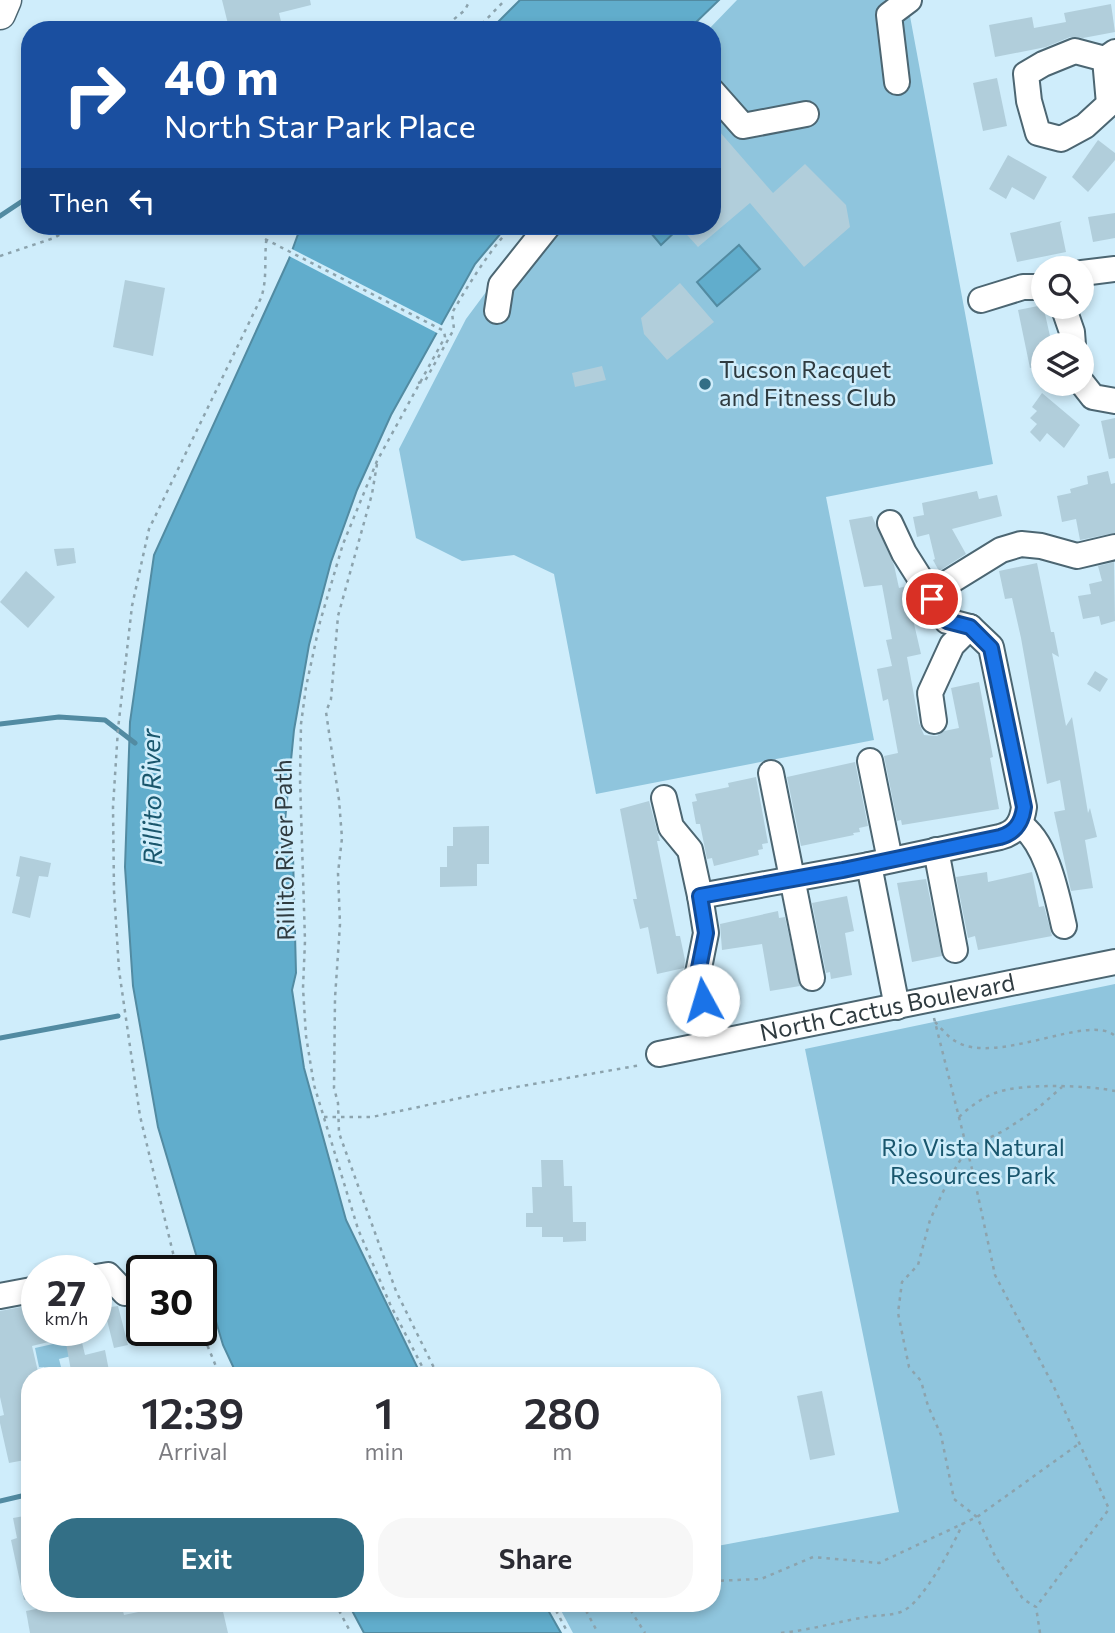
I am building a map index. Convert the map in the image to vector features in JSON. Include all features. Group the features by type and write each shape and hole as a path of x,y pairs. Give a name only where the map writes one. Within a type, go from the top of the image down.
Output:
{"main road":[{"path":"0,15 6,0"}],"street":[{"path":"897,82 889,15 909,0"},
{"path":"721,101 743,126 806,114"},
{"path":"497,311 501,285 541,235"},
{"path":"1094,272 1115,269"},
{"path":"981,300 1031,287"},
{"path":"1092,396 1115,401"},
{"path":"700,896 936,850 1015,830 1023,817 1024,807 991,648 970,627 947,621 904,553 890,523"},
{"path":"942,587 1001,550 1021,544 1041,546 1077,556 1115,547"},
{"path":"934,721 930,693 952,645 970,627"},
{"path":"870,761 897,1007"},
{"path":"771,773 812,978"},
{"path":"664,798 671,827 690,850 700,896 706,933 698,973 703,1000"},
{"path":"1015,830 1052,873 1064,926"},
{"path":"936,850 955,950"},
{"name":"North Cactus Boulevard","path":"659,1054 897,1007 932,1011 1115,962"},
{"path":"112,1279 125,1293"},
{"path":"0,1296 21,1292"}],"path":[{"path":"452,21 465,10 470,0"},
{"path":"485,21 505,0"},
{"path":"0,256 59,235"},
{"path":"174,1255 140,1116 121,993 113,867 113,807 118,729 132,606 149,529 261,298 267,235"},
{"path":"418,384 425,381 454,329 452,313 469,283 504,235"},
{"name":"Rillito River Path","path":"265,239 443,331 445,337 377,461 343,544 320,622 301,724 304,1012 314,1085 358,1229 390,1304 422,1367"},
{"path":"377,461 372,494 338,616 331,699 326,712 342,838 338,873 340,924 335,998 334,1088 338,1103 339,1133 374,1237 396,1291 434,1367"},
{"path":"932,1011 956,1042 975,1047 1002,1048 1092,1029 1112,1032 1115,1036"},
{"path":"932,1011 995,1275 1054,1387 1109,1509"},
{"path":"323,1117 372,1117 488,1092 644,1064 659,1054"},
{"path":"958,1118 978,1100 998,1091 1062,1087 1115,1091"},
{"path":"1036,1607 1023,1599 995,1556 977,1517 954,1499 941,1435 928,1406 921,1381 909,1367 898,1313 902,1282 918,1265 930,1220 948,1179 967,1149 1026,1116 1062,1087"},
{"path":"208,1346 216,1367"},
{"path":"721,1581 761,1579 813,1557 879,1563 977,1517 1080,1444"},
{"path":"1040,1633 1036,1607 1109,1509 1115,1506"},
{"path":"781,1633 810,1630 838,1622 903,1611 924,1590 940,1567 955,1544 963,1523"},
{"path":"340,1612 350,1632"},
{"path":"557,1612 568,1633"},
{"path":"587,1612 598,1633"},
{"path":"632,1612 645,1633"}],"green space":[{"name":"Tucson Racquet and Fitness Club","path":"737,0 907,0 993,464 826,497 874,740 596,794 554,574 514,555 462,561 416,538 399,449 466,319 528,235 721,235 721,21 717,21"},
{"name":"Rio Vista Natural Resources Park","path":"1115,984 1115,1633 573,1633 562,1612 721,1612 721,1545 899,1512 805,1049"},
{"path":"82,1346 84,1353 59,1359 61,1367 39,1367 35,1348"}],"water":[{"path":"520,0 719,0 697,21 499,21"},
{"name":"Rillito River","path":"298,235 499,235 475,264 391,415 357,490 331,562 309,645 294,730 284,831 293,855 296,973 292,990 304,1068 346,1220 417,1367 233,1367 223,1345 217,1325 217,1255 196,1255 158,1127 133,986 125,867 130,722 154,555"},
{"path":"653,235 672,235 661,245"},
{"path":"739,245 760,269 717,306 697,282"},
{"path":"353,1612 549,1612 561,1633 364,1633"}],"pier":[{"path":"290,248 443,327 439,334 287,255"}],"building":[{"path":"222,0 310,0 311,5 279,13 281,21 227,21"},
{"path":"1111,4 1115,32 1083,38 1070,37 1046,47 995,57 989,25 1032,17 1034,28 1066,22 1064,13"},
{"path":"997,78 1007,126 983,131 973,83"},
{"path":"721,133 773,193 805,164 846,205 850,227 804,267 750,203 721,228"},
{"path":"1098,140 1115,153 1115,160 1088,192 1072,177"},
{"path":"1008,155 1047,177 1034,200 1012,187 1006,199 989,189"},
{"path":"1115,213 1115,238 1093,242 1088,217"},
{"path":"1062,221 1060,223 1066,252 1031,256 1031,259 1017,262 1010,233"},
{"path":"687,235 712,235 698,247"},
{"path":"125,280 165,288 153,356 113,347"},
{"path":"680,283 714,322 667,360 644,334 641,318"},
{"path":"1031,307 1031,319 1046,319 1049,333 1031,333 1030,368 1018,310"},
{"path":"602,366 606,380 575,387 572,373"},
{"path":"1040,396 1046,396 1080,425 1064,448 1047,433 1040,442 1030,432 1037,424 1030,418 1037,411 1032,407"},
{"path":"1115,418 1115,458 1109,459 1101,421"},
{"path":"1108,471 1111,484 1115,483 1115,533 1080,540 1076,519 1062,522 1057,496 1071,493 1070,489 1088,484 1087,476"},
{"path":"977,491 979,499 997,495 1002,516 952,529 966,554 939,571 933,560 935,559 929,534 917,537 913,517 924,515 922,503"},
{"path":"872,516 894,565 899,588 907,586 914,597 918,614 912,615 921,654 907,657 919,723 924,735 937,736 944,731 959,728 951,688 979,682 993,757 990,758 999,809 902,825 901,820 897,821 884,756 898,753 888,699 883,701 877,669 892,666 886,640 892,639 882,585 864,587 849,520"},
{"path":"74,548 76,563 57,566 54,549"},
{"path":"1114,562 1115,621 1101,625 1099,616 1083,619 1078,596 1091,594 1089,584 1102,581 1098,566"},
{"path":"1037,563 1059,657 1052,653 1066,726 1072,717 1088,813 1090,808 1097,837 1085,840 1093,888 1071,891 1054,812 1065,810 1060,780 1047,784 1012,598 1005,599 999,571"},
{"path":"26,571 55,597 28,628 0,602"},
{"path":"1095,671 1108,679 1100,692 1087,684"},
{"path":"855,762 868,826 859,828 860,832 853,833 854,835 801,846 787,777"},
{"path":"756,777 768,843 762,844 763,849 758,850 759,855 714,866 712,858 707,859 700,824 696,824 692,802 697,801 695,794 729,787 728,783"},
{"path":"649,801 660,841 657,841 676,936 680,936 685,960 684,968 657,974 648,927 640,929 633,899 637,899 620,809"},
{"path":"489,826 489,864 477,864 477,886 440,887 440,867 447,867 447,846 453,846 453,827"},
{"path":"20,856 51,863 48,877 39,876 30,918 12,913 20,877 16,876"},
{"path":"987,872 988,882 1032,872 1039,907 1044,906 1052,936 978,950 975,936 968,938 956,877"},
{"path":"926,879 942,956 912,962 897,883"},
{"path":"847,896 854,931 845,933 852,975 831,979 830,972 826,973 812,903"},
{"path":"778,911 779,918 785,917 800,986 770,991 762,944 722,950 720,924"},
{"path":"541,1160 563,1160 564,1186 572,1186 573,1222 586,1222 586,1241 563,1242 563,1237 542,1237 542,1227 526,1227 526,1213 533,1213 532,1187 542,1187"},
{"path":"118,1306 126,1337 126,1345 114,1348 112,1340 112,1307"},
{"path":"21,1307 21,1346 32,1346 37,1367 21,1367 21,1461 9,1463 0,1423 0,1416 4,1415 0,1397 0,1311"},
{"path":"66,1346 83,1346 85,1355 105,1350 108,1367 70,1367"},
{"path":"822,1391 835,1455 810,1460 797,1396"},
{"path":"21,1517 21,1586 11,1540 17,1538 13,1518"},
{"path":"26,1612 123,1612 124,1615 138,1612 223,1612 228,1633 30,1633"}],"waterway":[{"path":"0,216 21,202"},
{"name":"Rillito River","path":"0,724 59,717 105,720 135,743"},
{"path":"0,1038 118,1016"},
{"path":"0,1501 21,1496"}],"place":[{"name":"Tucson Racquet and Fitness Club","path":"705,384"}],"route":[{"path":"703,1000 698,973 706,933 700,896 1000,837 1017,828 1023,817 1024,807 991,648 970,627 947,621 932,599"}]}
